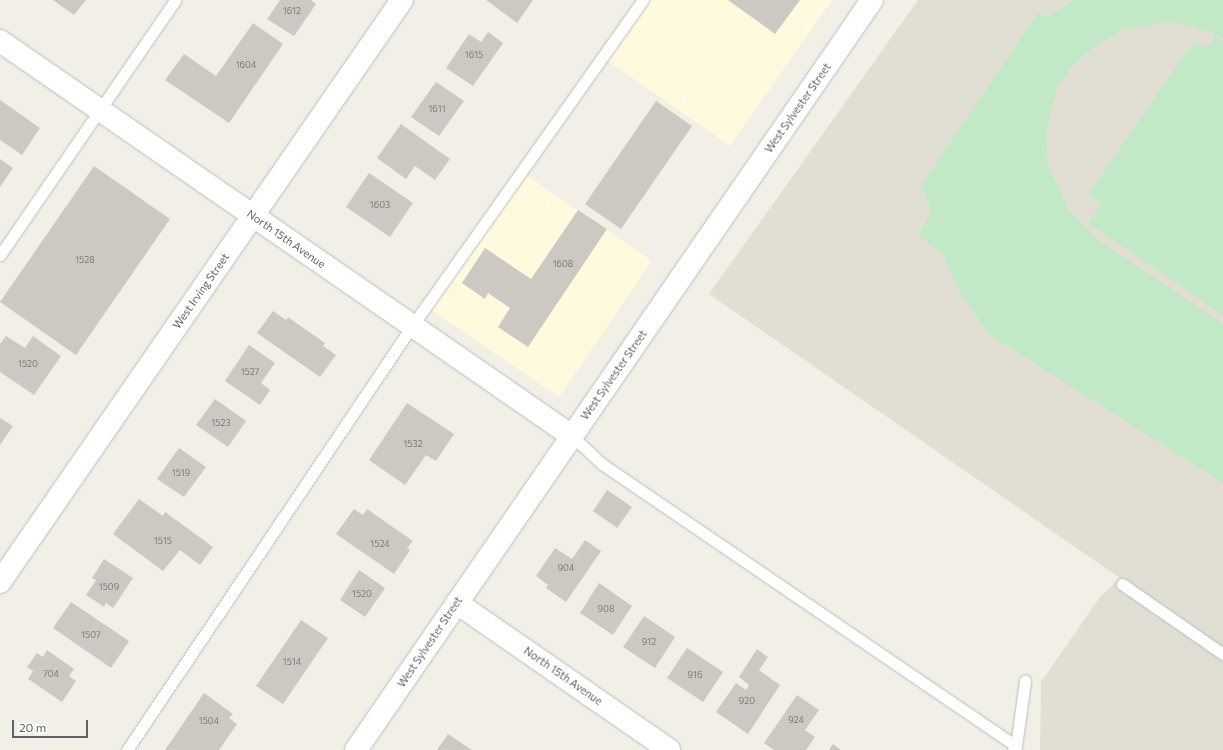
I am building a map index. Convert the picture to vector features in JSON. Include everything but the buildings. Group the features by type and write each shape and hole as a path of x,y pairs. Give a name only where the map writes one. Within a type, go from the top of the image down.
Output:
{"street":[{"name":"West Irving Street","path":"0,582 402,0"},
{"name":"West Sylvester Street","path":"356,750 872,0"},
{"name":"North 15th Avenue","path":"0,41 572,436"},
{"name":"North 15th Avenue","path":"457,603 669,750"}],"lane":[{"path":"0,255 101,111 175,0"},
{"path":"127,750 412,326 643,0"},
{"path":"572,436 602,464 1014,748 1025,681"},
{"path":"1122,584 1223,654"}],"shaded area":[{"path":"637,0 832,0 730,146 599,55"},
{"path":"918,0 1223,0 1223,750 1040,750 1041,682 1100,597 1120,578 709,294"},
{"path":"522,172 652,261 559,397 428,308"}],"green space":[{"path":"1073,0 1223,0 1223,39 1210,31 1170,22 1122,30 1093,47 1071,68 1057,87 1046,136 1048,166 1070,212 1098,240 1223,324 1223,483 990,335 959,291 944,256 918,235 932,211 921,186 1038,13 1048,17"},
{"path":"1215,36 1223,42 1223,315 1088,223 1101,204 1088,195 1194,41 1206,49"}]}
